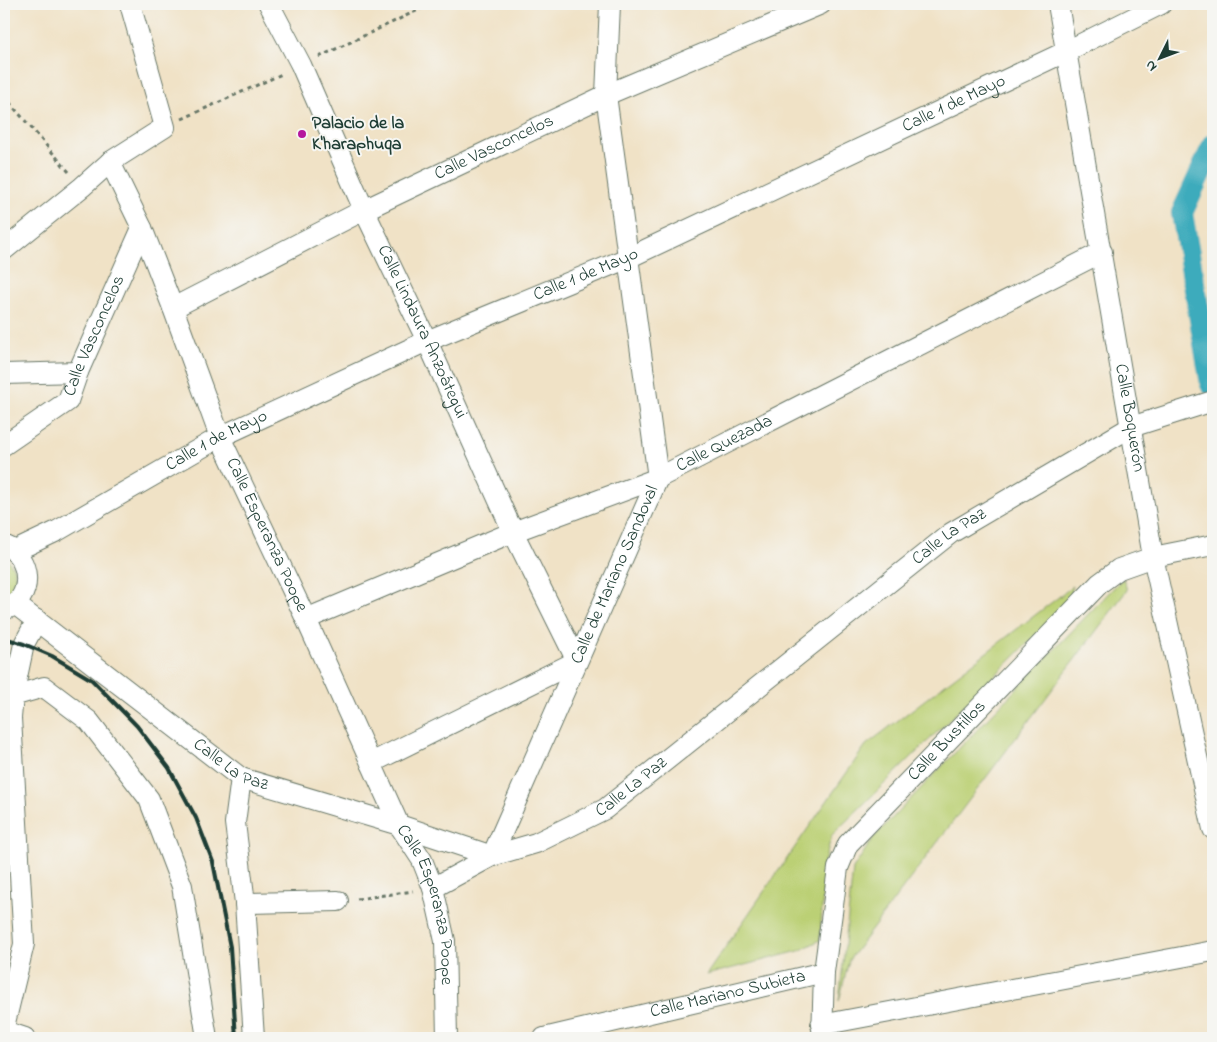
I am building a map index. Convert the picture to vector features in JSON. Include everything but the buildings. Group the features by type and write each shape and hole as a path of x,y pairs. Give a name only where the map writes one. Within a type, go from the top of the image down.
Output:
{"street":[{"path":"4,250 82,188 110,162 165,127 130,4"},
{"name":"Calle Lindaura Anzoátegui","path":"269,4 301,65 364,210 427,341 513,532 577,661"},
{"name":"Calle de Mariano Sandoval","path":"492,856 658,478 606,95 610,4"},
{"name":"Calle Vasconcelos","path":"174,308 364,210 606,95 821,4"},
{"name":"Calle Boquerón","path":"1058,4 1153,557 1213,829"},
{"name":"Calle 1 de Mayo","path":"10,548 57,531 220,437 427,341 628,258 1066,51 1161,4"},
{"name":"Calle Esperanza Poope","path":"110,162 142,228 174,308 220,437 306,619 399,824 422,860 433,888 445,940 446,1038"},
{"name":"Calle Vasconcelos","path":"4,445 68,401 78,372 142,228"},
{"name":"Calle Quezada","path":"306,619 513,532 658,478 1102,252"},
{"path":"4,374 78,372"},
{"name":"Calle La Paz","path":"10,607 36,620 241,778 399,824 492,856 536,843 604,809 951,533 1131,427 1213,401"},
{"name":"Calle Bustillos","path":"822,1032 824,972 838,868 848,844 1100,583 1119,569 1153,557 1213,545"},
{"path":"10,548 24,564 27,578 23,592 10,607"},
{"path":"4,1027 24,944 11,718 8,695 24,644 36,620"},
{"path":"371,763 577,661"},
{"path":"8,695 44,687 89,721 149,799 182,886 207,1038"},
{"path":"241,778 235,822 245,903 254,1038"},
{"path":"433,888 492,856"},
{"path":"245,903 338,901"},
{"path":"822,1032 1213,952"},
{"name":"Calle Mariano Subieta","path":"544,1038 824,972"},
{"path":"4,1031 25,1038"}],"path":[{"path":"4,96 82,188"},
{"path":"338,901 433,888"}],"green space":[{"path":"4,557 12,566 16,578 13,589 4,598"},
{"path":"1123,578 1127,590 849,960 839,1001 853,869 873,838"},
{"path":"1073,586 1069,603 832,835 825,859 820,940 799,951 706,975 866,745"}],"waterway":[{"path":"1211,384 1182,213 1213,145"}],"railway":[{"path":"4,638 52,656 92,680 137,726 169,768 196,818 213,862 230,947 236,1038"}],"place":[{"name":"Palacio de la K'haraphuqa","path":"302,134"}]}
